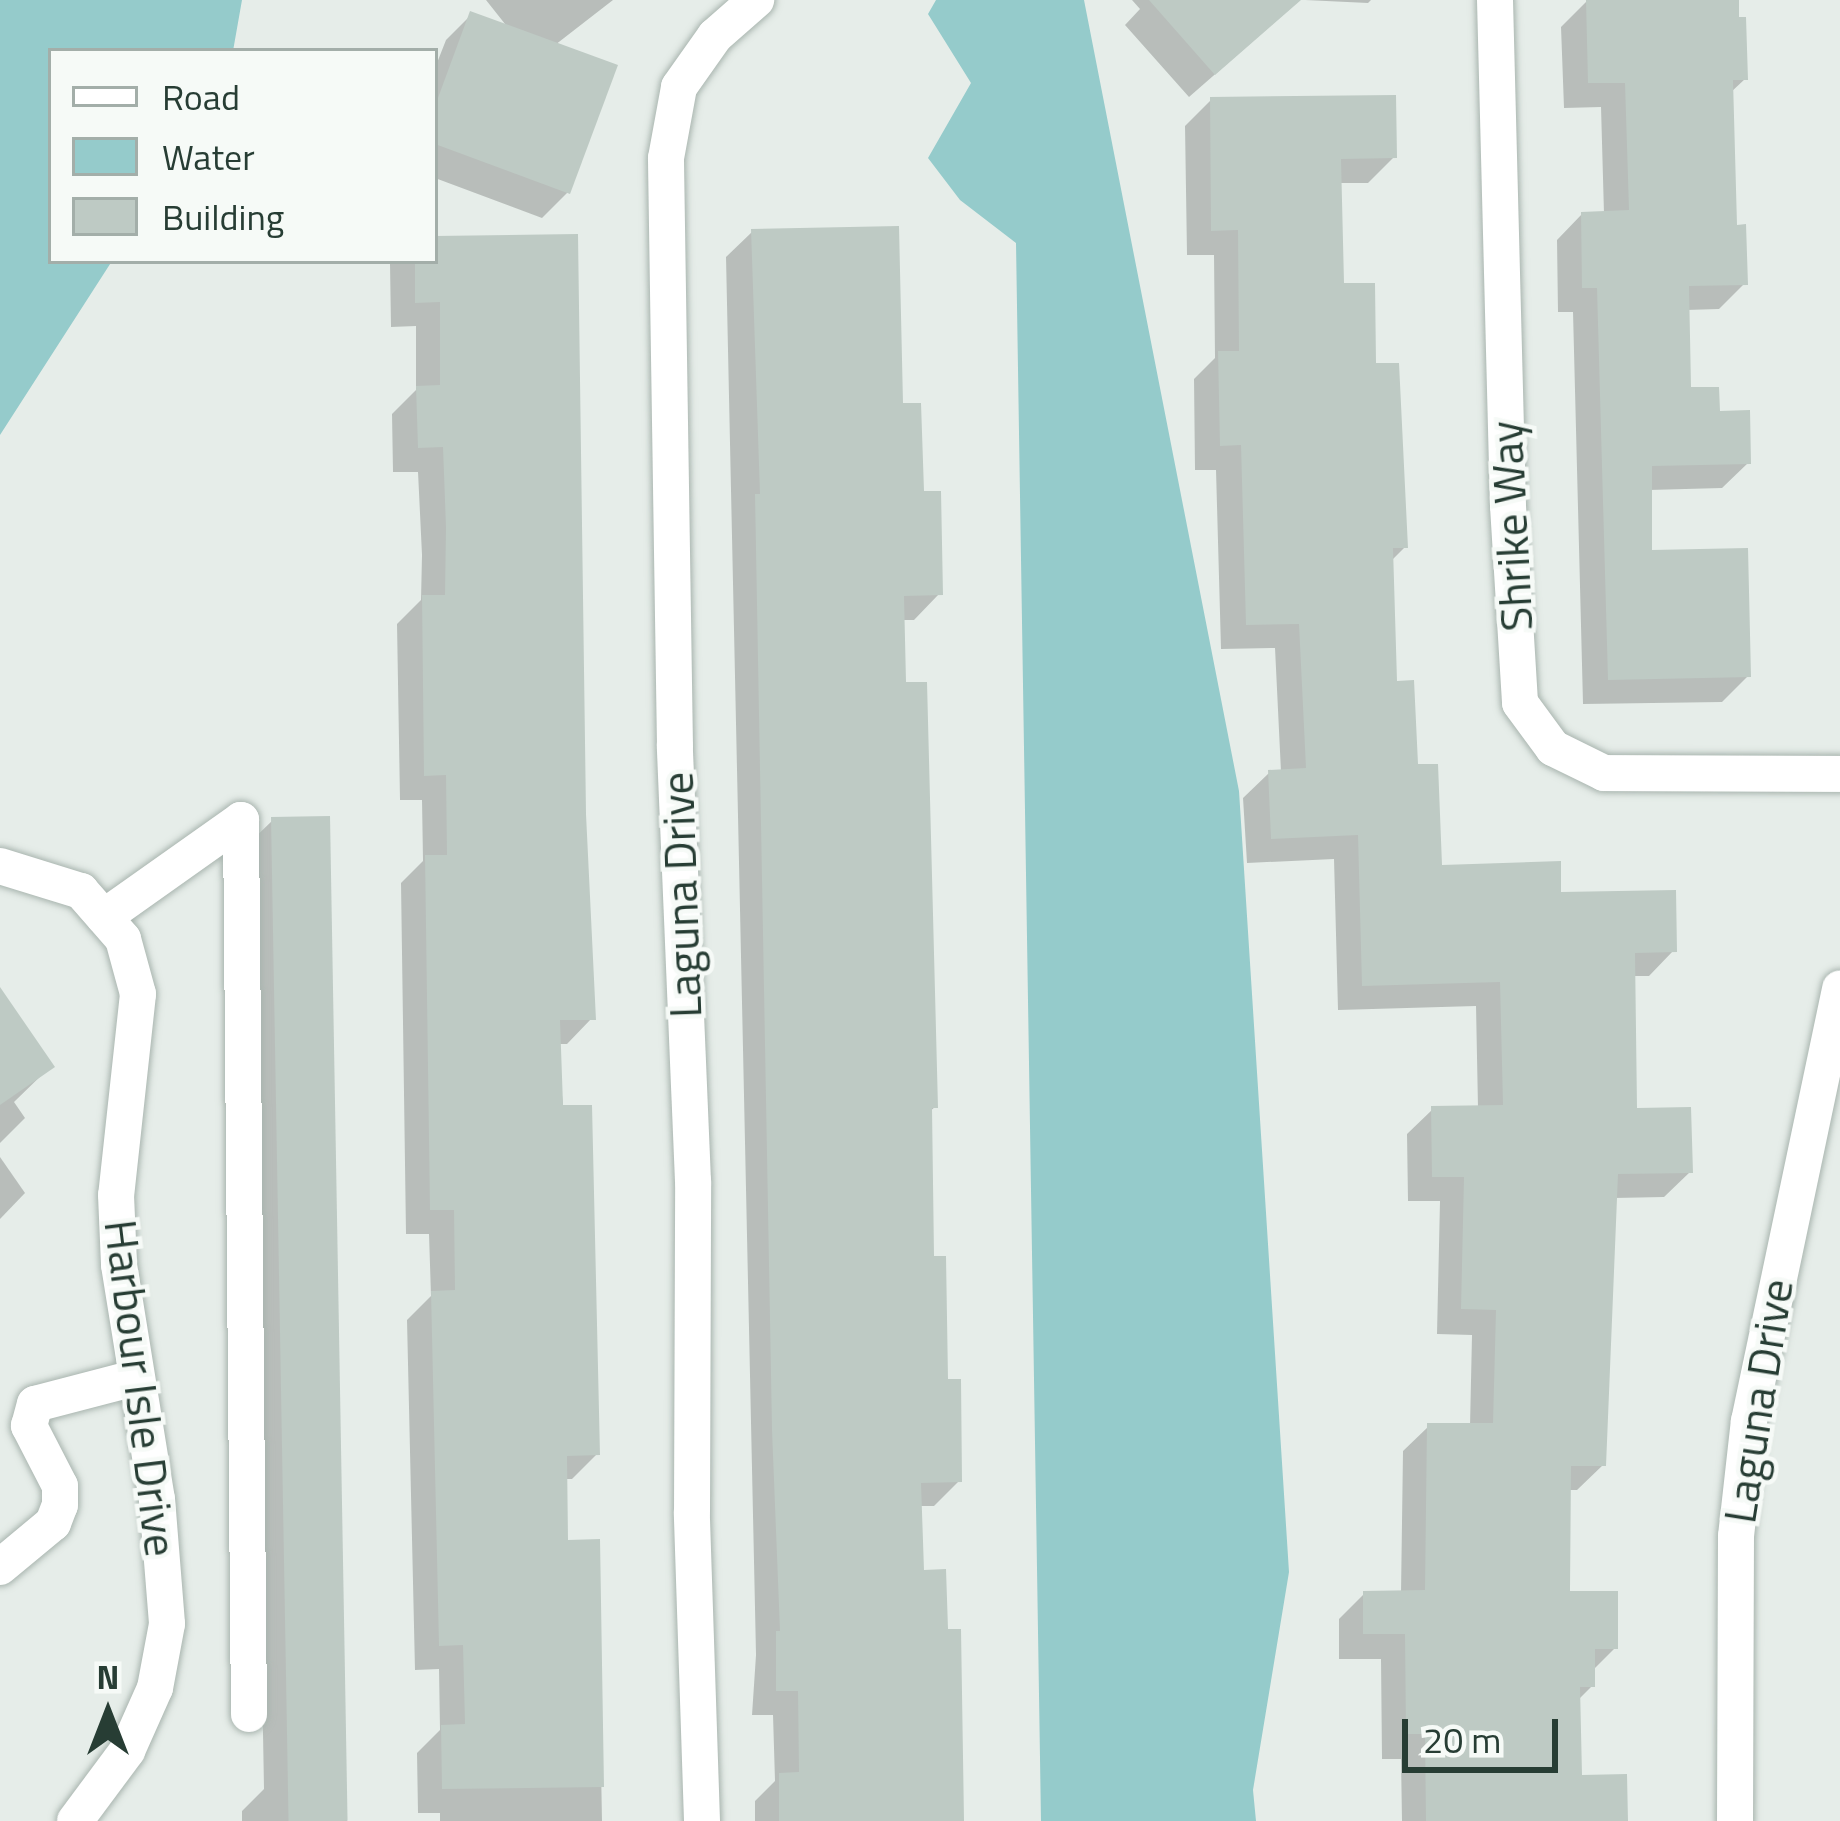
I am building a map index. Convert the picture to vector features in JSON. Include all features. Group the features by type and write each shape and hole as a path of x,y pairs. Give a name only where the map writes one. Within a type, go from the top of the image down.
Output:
{"street":[{"name":"Laguna Drive","path":"702,1821 692,1512 693,1180 675,747 666,158 679,87 715,36 756,0"},
{"name":"Shrike Way","path":"1495,0 1508,506 1520,704 1553,748 1604,773 1840,773"},
{"path":"104,917 241,820 249,1714"},
{"name":"Harbour Isle Drive","path":"0,866 81,891 123,938 138,994 116,1196 118,1265 160,1520 167,1624 155,1688 127,1751 75,1821"},
{"name":"Laguna Drive","path":"1735,1821 1735,1560 1748,1421 1840,988"},
{"path":"0,1567 53,1523 60,1505 60,1486 29,1426 35,1404 135,1378"}],"water":[{"path":"0,0 242,0 234,48 48,48 48,264 110,264 0,435"},
{"path":"936,0 1084,0 1239,791 1289,1572 1253,1790 1256,1821 1041,1821 1016,243 960,200 928,158 971,83 928,14"}],"building":[{"path":"1149,0 1301,0 1215,75"},
{"path":"1586,0 1739,0 1739,17 1746,17 1748,80 1733,80 1737,225 1746,224 1748,285 1689,286 1691,387 1719,387 1720,411 1750,410 1751,464 1652,466 1652,550 1748,548 1751,677 1608,680 1597,288 1582,288 1581,212 1629,210 1625,83 1588,83"},
{"path":"470,11 618,65 570,194 438,145 438,98"},
{"path":"1396,95 1397,158 1341,159 1344,283 1375,283 1376,363 1399,363 1408,548 1393,548 1397,681 1414,680 1418,764 1438,764 1442,865 1561,861 1561,892 1676,890 1677,952 1635,953 1637,1108 1691,1107 1693,1173 1618,1174 1606,1466 1571,1466 1570,1591 1618,1591 1618,1649 1595,1649 1595,1687 1580,1687 1582,1775 1627,1774 1628,1821 1426,1821 1425,1734 1406,1734 1405,1634 1363,1634 1363,1591 1425,1590 1427,1423 1493,1423 1496,1310 1461,1309 1464,1177 1432,1177 1431,1106 1503,1105 1500,982 1362,986 1358,835 1271,839 1268,770 1306,768 1299,624 1246,625 1241,445 1220,446 1218,351 1239,351 1238,230 1211,231 1210,97"},
{"path":"899,226 903,403 921,403 924,491 941,491 943,595 904,596 906,682 927,682 938,1108 932,1108 934,1256 946,1256 948,1379 961,1379 962,1482 921,1483 924,1570 946,1569 948,1629 961,1629 964,1821 779,1821 779,1773 799,1772 798,1691 776,1691 776,1631 780,1631 772,1430 755,494 760,494 751,229"},
{"path":"578,234 586,814 596,1020 560,1020 563,1105 592,1105 600,1455 567,1456 568,1540 600,1539 604,1787 442,1789 441,1725 465,1724 463,1645 439,1646 431,1291 455,1290 454,1210 430,1210 425,855 447,855 446,775 424,776 422,595 445,595 446,528 443,447 418,448 416,386 440,385 440,302 415,303 415,264 438,264 438,236"},
{"path":"330,816 348,1821 289,1821 271,817"},
{"path":"0,987 55,1067 0,1105"}]}
